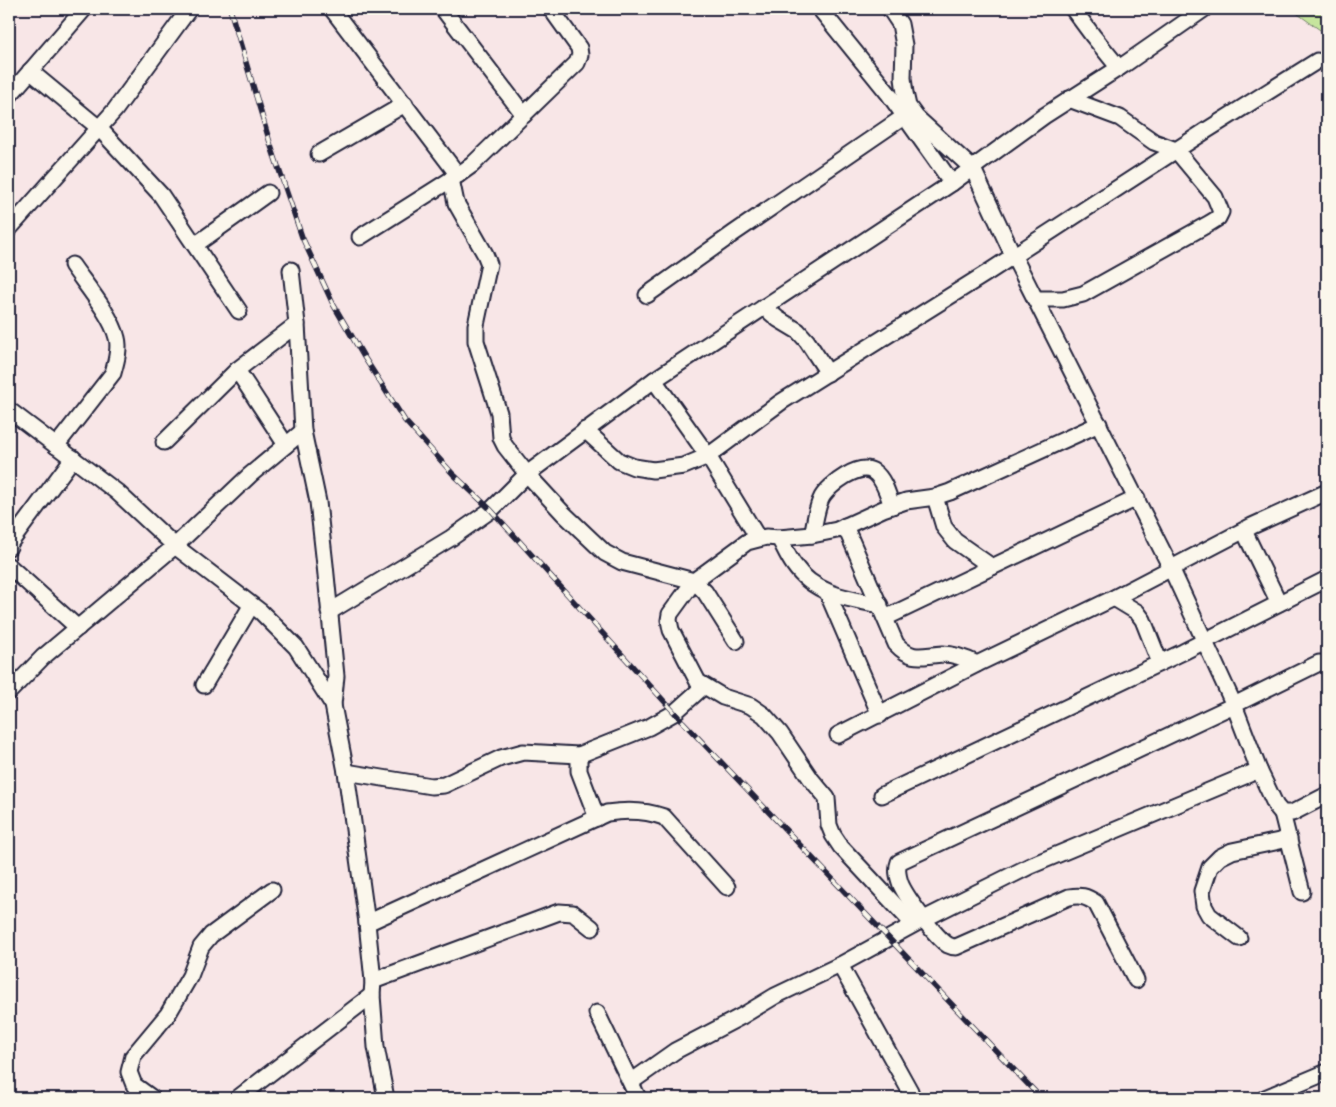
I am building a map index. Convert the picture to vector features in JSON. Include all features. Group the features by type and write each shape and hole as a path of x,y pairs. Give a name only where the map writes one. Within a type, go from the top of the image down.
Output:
{"street":[{"path":"9,96 84,9"},
{"path":"9,229 116,110 189,9"},
{"path":"332,9 405,104 455,177 456,203 489,264 476,325 476,341 499,413 501,438 505,446 527,474 563,513 605,553 622,562 694,581 705,592 736,641"},
{"path":"444,9 524,115"},
{"path":"360,237 472,165 577,63 580,55 579,48 551,9"},
{"path":"820,9 905,116 952,183"},
{"path":"890,9 900,24 904,45 903,78 904,93 908,106 916,117 973,169 1013,255 1172,568 1234,706 1259,770 1276,806 1282,813 1302,892"},
{"path":"1073,9 1119,68"},
{"path":"330,612 451,538 491,510 527,474 654,380 973,169 1044,116 1119,68 1204,9"},
{"path":"585,430 612,455 634,467 653,470 684,466 708,456 780,402 990,271 1317,61"},
{"path":"30,70 99,128 161,196 239,312"},
{"path":"1035,299 1063,299 1083,294 1218,218 1221,212 1215,196 1176,150 1154,142 1120,118 1069,99"},
{"path":"319,154 405,104"},
{"path":"647,295 734,232 905,116"},
{"path":"194,245 268,193"},
{"path":"56,446 113,372 117,358 117,339 110,320 72,265"},
{"path":"291,270 297,324 303,431 318,502 330,612 336,676 333,705 346,772 367,923 376,1047 386,1098"},
{"path":"764,307 778,319 798,331 807,341 828,373"},
{"path":"164,442 237,370 297,324"},
{"path":"237,370 286,445"},
{"path":"654,380 708,456 758,538"},
{"path":"9,410 117,492 175,546 261,612 296,647 333,705"},
{"path":"1099,424 950,492 935,497 906,501 836,530 812,535 758,538 747,542 694,581 670,614 668,620 671,630 698,682 723,697 751,706 764,715 780,733 811,779 827,798 830,825 840,847 919,922 949,945 956,947 1069,897 1079,895 1088,897 1096,903 1136,980"},
{"path":"9,692 44,657 175,546 250,475 303,431"},
{"path":"9,547 10,543 73,458"},
{"path":"812,535 822,497 833,484 849,474 864,468 875,472 882,481 892,506"},
{"path":"838,735 977,664 1114,598 1244,531 1327,492"},
{"path":"935,497 944,527 955,541 992,566"},
{"path":"779,538 794,566 812,583 839,597 882,612 992,566 1137,498"},
{"path":"845,526 896,644 908,655 918,657 945,654 965,658 977,664"},
{"path":"1244,531 1279,603"},
{"path":"9,566 78,628"},
{"path":"882,795 1160,663 1327,579"},
{"path":"827,592 880,714"},
{"path":"1114,598 1137,612 1143,620 1160,663"},
{"path":"204,685 251,606"},
{"path":"919,922 901,885 897,869 899,862 1325,662"},
{"path":"346,772 430,786 444,785 501,758 523,752 579,755 649,727 674,713 704,686"},
{"path":"579,755 579,771 597,818"},
{"path":"631,1082 676,1051 775,996 840,965 919,922 1030,866 1259,770"},
{"path":"1282,813 1292,813 1327,795"},
{"path":"367,923 607,813 623,811 652,812 664,817 727,887"},
{"path":"1239,938 1209,915 1204,906 1202,891 1210,867 1232,850 1289,838"},
{"path":"152,1098 134,1085 129,1072 133,1056 168,1014 190,976 201,946 211,935 272,890"},
{"path":"238,1098 372,988 559,912 573,913 592,928"},
{"path":"840,965 910,1091 912,1098"},
{"path":"597,1013 638,1098"},
{"path":"1265,1098 1327,1072"}],"green space":[{"path":"1291,9 1327,9 1327,35"}],"railway":[{"path":"230,9 271,146 302,237 333,304 405,421 453,474 491,510 683,722 1041,1098"}]}
